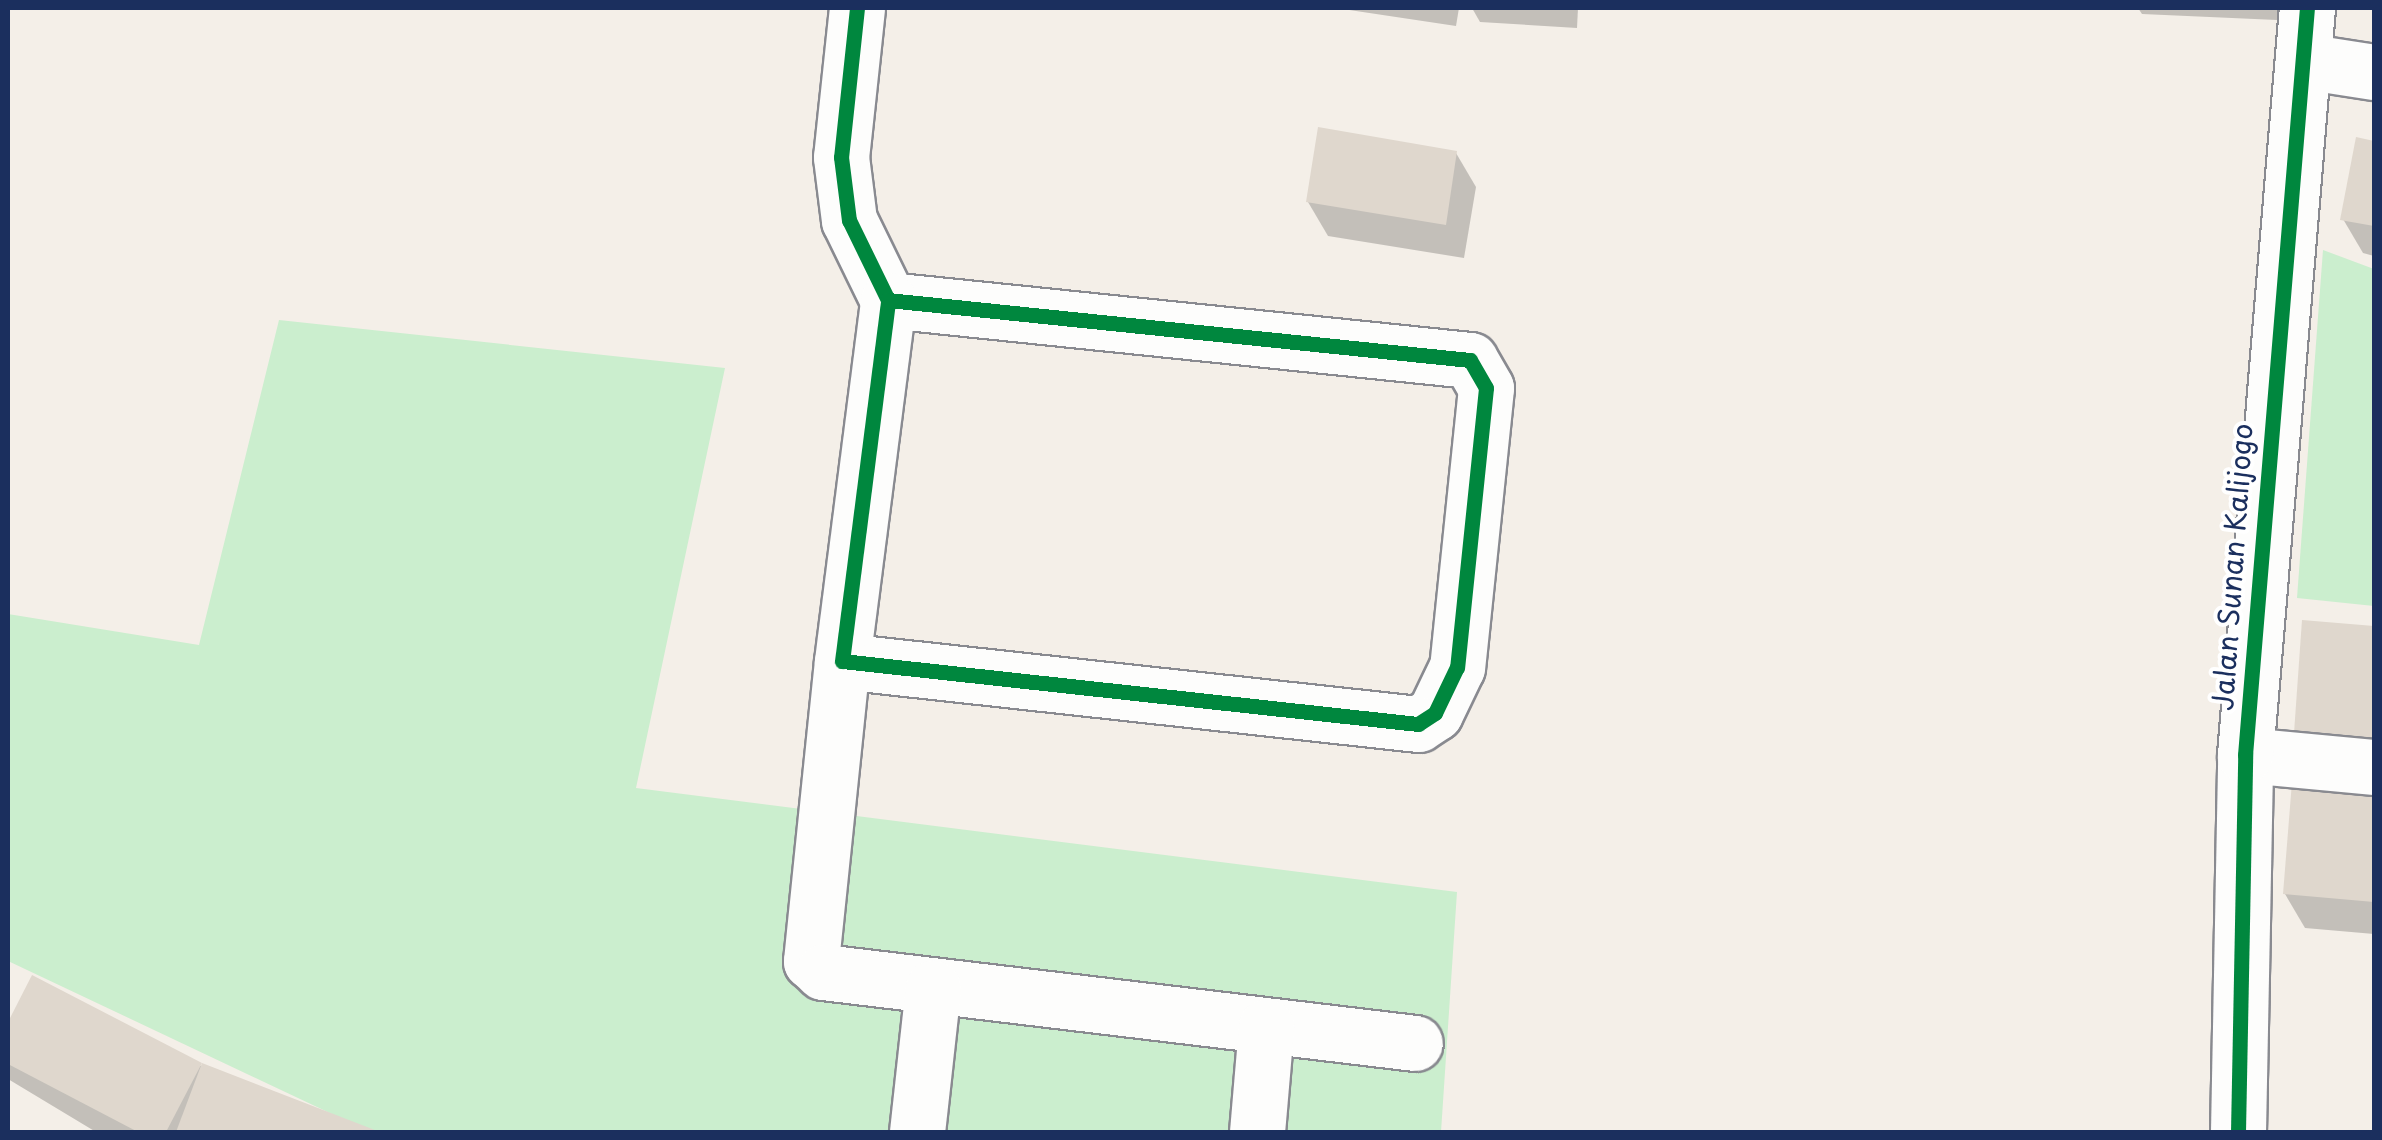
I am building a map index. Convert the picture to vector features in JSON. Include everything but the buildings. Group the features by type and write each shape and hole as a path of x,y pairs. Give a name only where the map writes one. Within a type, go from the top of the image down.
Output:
{"street":[{"path":"857,8 842,158 849,220 888,300 842,661 811,961 834,976 1414,1043"},
{"path":"2305,34 2374,72"},
{"name":"Jalan Sunan Kalijogo","path":"2238,1132 2245,755 2305,34"},
{"path":"842,661 1418,724 1449,692 1456,667 1486,388 1470,360 888,300"},
{"path":"2245,755 2374,766"},
{"path":"918,1132 933,988"},
{"path":"1256,1132 1266,1026"}],"green space":[{"path":"2323,250 2374,269 2374,606 2297,598"},
{"path":"279,320 725,368 636,788 1457,892 1441,1132 370,1132 8,961 8,614 199,645"}],"cycle path":[{"path":"857,8 841,157 849,220 888,300 1470,360 1486,388 1457,667 1435,713 1418,724 842,661 888,300"},
{"path":"2238,1132 2245,755 2307,8"}]}
